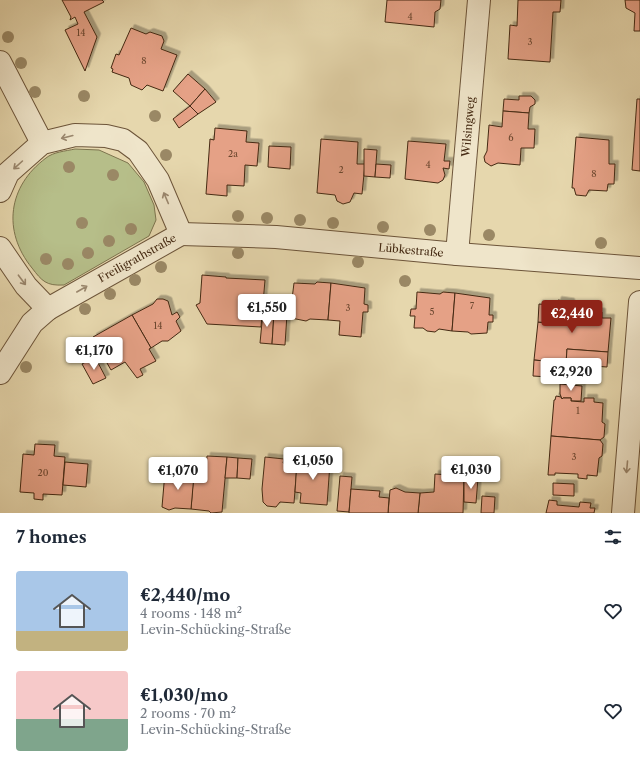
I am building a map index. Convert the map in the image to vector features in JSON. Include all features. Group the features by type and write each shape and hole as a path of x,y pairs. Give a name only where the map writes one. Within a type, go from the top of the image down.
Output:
{"street":[{"name":"Wilsingweg","path":"457,254 479,0"},
{"path":"0,62 42,143"},
{"name":"Freiligrathstraße","path":"0,191 8,173 42,143 75,135 106,136 123,140 138,151 158,180 181,234 48,309 32,323 0,373"},
{"name":"Lübkestraße","path":"181,234 276,237 457,254 640,268"},
{"path":"0,248 26,286 48,309"},
{"path":"623,513 640,302"}],"green space":[{"path":"75,149 99,150 128,163 144,182 154,205 156,220 149,236 64,285 53,285 45,282 39,276 22,254 16,239 13,224 14,210 17,195 33,169 52,154"}],"building":[{"path":"62,0 102,0 104,2 84,12 97,37 85,71 65,30 78,24 75,17 70,20 71,17"},
{"path":"387,0 441,0 440,9 435,12 434,27 385,22"},
{"path":"518,0 561,0 560,12 553,12 550,62 508,59 510,25 517,26"},
{"path":"625,0 640,0 640,31 634,31 635,13 626,8"},
{"path":"131,28 146,34 150,32 162,36 164,41 161,49 177,55 163,91 147,85 142,90 131,85 129,78 112,72 113,69 111,68 116,54 119,55"},
{"path":"188,74 205,89 190,106 173,91"},
{"path":"205,89 216,102 198,114 190,106"},
{"path":"519,96 531,96 535,100 535,104 530,107 529,113 503,111 504,99 519,100"},
{"path":"637,99 640,99 640,171 632,170"},
{"path":"190,106 198,114 179,128 173,119"},
{"path":"503,111 529,113 528,129 535,129 534,148 521,148 520,165 498,163 491,166 485,162 484,157 487,151 489,125 502,127"},
{"path":"215,128 247,131 246,142 259,143 257,166 245,165 244,186 227,185 227,196 206,194 210,139 214,140"},
{"path":"576,137 609,140 609,164 615,164 614,184 608,184 607,191 589,190 586,196 576,195 574,188 572,188"},
{"path":"321,139 358,142 357,164 365,164 362,194 354,193 350,202 343,204 337,201 335,195 317,193"},
{"path":"408,141 446,144 444,161 450,161 449,169 443,168 445,175 443,180 438,183 405,179"},
{"path":"269,146 291,147 290,169 268,167"},
{"path":"364,149 377,150 375,177 364,176"},
{"path":"376,164 391,165 390,178 375,177"},
{"path":"202,275 265,280 261,327 207,324 196,305 200,303"},
{"path":"317,282 331,283 328,320 310,319 306,321 291,318 292,306 287,306 288,299 292,299 294,283 315,284"},
{"path":"331,283 365,288 364,304 368,305 368,312 363,312 361,337 339,335 340,321 328,320"},
{"path":"417,292 440,294 443,292 455,293 452,331 439,329 435,332 427,331 423,328 414,328 415,316 410,316 411,309 416,309"},
{"path":"455,293 490,298 489,315 493,315 493,322 488,322 487,333 471,334 468,332 452,331"},
{"path":"157,299 168,301 172,315 177,312 180,317 176,321 181,331 168,341 162,341 151,348 132,315 153,304"},
{"path":"558,300 571,302 571,307 577,308 577,310 602,312 602,318 611,318 608,352 567,349 566,363 534,360 538,322 559,324 560,306 557,306"},
{"path":"539,304 560,306 559,324 538,322"},
{"path":"263,312 274,313 272,344 260,343"},
{"path":"274,313 287,314 285,345 272,344"},
{"path":"132,315 151,348 149,349 156,361 140,369 143,375 137,378 125,362 111,370 99,349 95,351 90,341 94,339 93,337"},
{"path":"567,349 608,352 607,367 566,364"},
{"path":"95,357 106,378 93,384 82,364"},
{"path":"534,360 566,363 564,378 533,376"},
{"path":"566,364 588,365 587,380 564,378"},
{"path":"560,384 582,386 581,401 571,401 571,398 562,399 560,394"},
{"path":"556,396 561,397 562,399 571,398 571,401 584,402 584,398 594,398 594,402 603,403 602,422 605,424 604,437 600,440 551,436 554,400"},
{"path":"551,436 600,440 603,444 602,456 599,458 597,476 587,475 587,479 578,478 578,474 555,473 555,475 548,475"},
{"path":"35,444 55,445 54,456 65,457 62,495 43,494 43,500 34,499 34,493 20,492 23,454 34,455"},
{"path":"207,456 227,457 222,512 211,513 209,511 191,509 194,470 206,471"},
{"path":"227,457 238,458 237,478 225,478"},
{"path":"265,457 284,459 283,463 297,465 294,503 280,502 276,507 267,506 263,502 262,489"},
{"path":"238,458 252,459 250,479 237,478"},
{"path":"303,458 312,458 316,463 330,463 327,505 300,503 301,493 295,492 297,461"},
{"path":"65,462 88,464 86,487 63,485"},
{"path":"176,471 180,474 194,475 191,509 175,508 169,510 162,507 165,472"},
{"path":"435,474 464,476 463,513 418,513 420,493 434,492"},
{"path":"340,476 352,477 349,512 337,511"},
{"path":"464,477 478,478 476,503 464,502"},
{"path":"553,483 574,484 574,496 553,495"},
{"path":"396,488 405,492 420,493 418,513 388,513 390,490"},
{"path":"351,489 380,491 379,497 389,498 388,513 349,513"},
{"path":"482,496 495,497 494,513 481,513"},
{"path":"549,500 557,501 557,505 579,507 580,502 591,503 590,508 595,508 594,513 546,513"}]}
